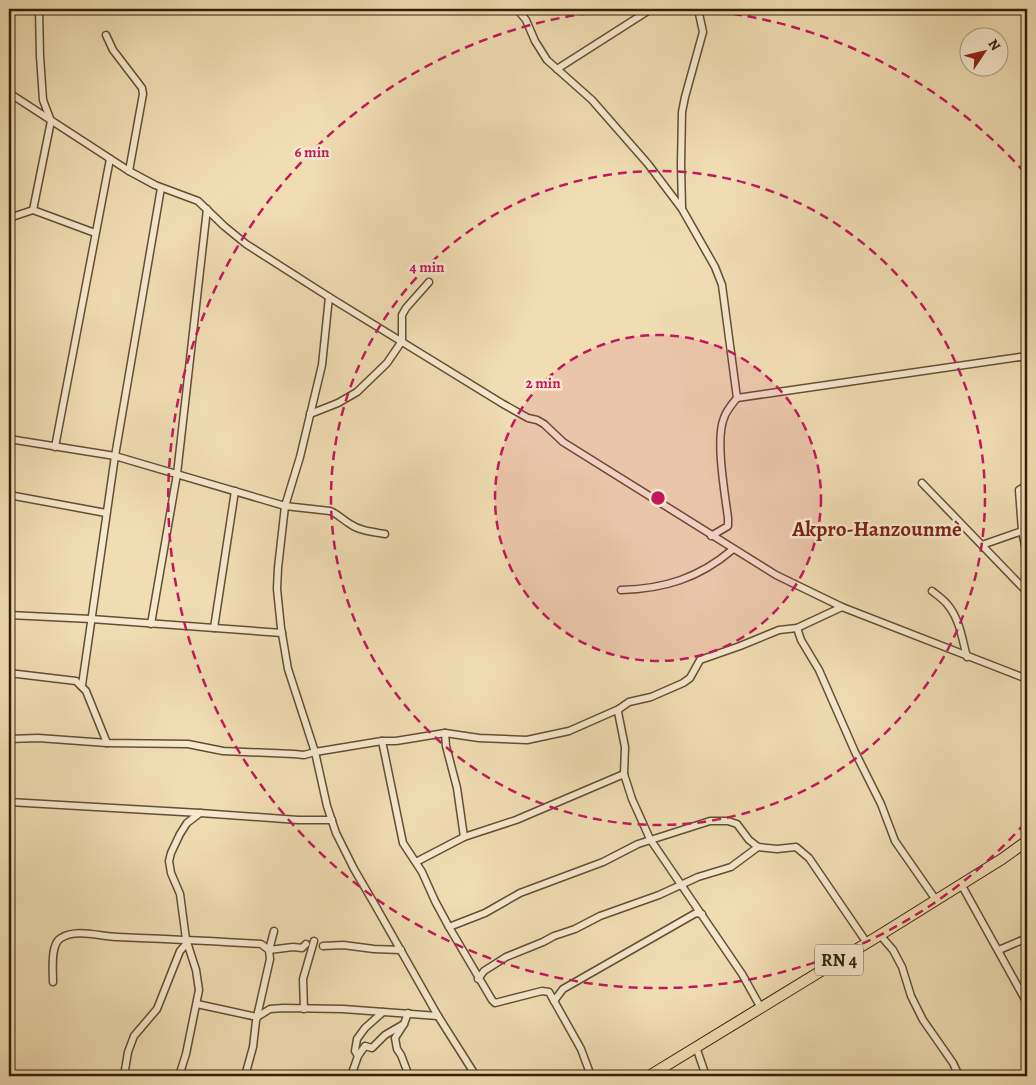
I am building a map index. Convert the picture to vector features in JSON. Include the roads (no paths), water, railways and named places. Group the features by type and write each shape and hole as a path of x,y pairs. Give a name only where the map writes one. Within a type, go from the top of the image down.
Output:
{"main road":[{"name":"RN 4","path":"649,1076 880,935 1027,840"}],"street":[{"path":"33,210 51,121 44,100 40,56 39,9"},
{"path":"557,69 651,9"},
{"path":"682,209 682,112 684,97 703,32 698,9"},
{"path":"520,10 535,41 547,60 592,100 648,164 682,209 715,267 722,285 737,398 724,418 720,442 728,526 711,536"},
{"path":"106,34 113,50 142,88 141,110 129,171"},
{"path":"9,110 11,94 129,171 161,188 198,201 246,244 329,297 520,413 544,424 563,442 732,550 776,575 842,607 1027,679"},
{"path":"55,446 110,159"},
{"path":"82,685 115,456 161,188"},
{"path":"151,624 177,474 207,209"},
{"path":"9,218 33,210 95,233"},
{"path":"310,414 331,406 357,392 387,363 402,341 402,315 429,282"},
{"path":"329,297 322,366 300,457 285,506 277,588 288,669 315,752 336,833 354,869 438,1016 476,1076"},
{"path":"737,398 1027,356"},
{"path":"9,439 115,456 285,506 337,513 351,525 362,530 385,534"},
{"path":"922,483 1027,592"},
{"path":"1027,486 1020,490 1022,531 1027,555"},
{"path":"214,628 235,491"},
{"path":"9,495 106,513"},
{"path":"982,545 1022,531"},
{"path":"622,590 647,589 673,583 716,563 732,550"},
{"path":"932,591 948,604 956,618 967,657"},
{"path":"9,739 38,738 106,743 188,744 223,750 304,755 382,741 396,741 444,733 479,738 527,740 569,731 619,709 630,702 651,697 690,678 700,660 779,630 797,628 842,607"},
{"path":"9,615 91,619 282,634"},
{"path":"797,628 801,640 819,670 855,752 881,804 895,841 936,900"},
{"path":"9,673 76,681 82,685 106,743"},
{"path":"619,709 618,716 625,747 624,774 632,799 650,839 742,974 761,1008"},
{"path":"444,733 457,788 464,837"},
{"path":"382,741 403,843 416,862 478,979 492,1000 495,1003 542,991 550,993 560,992"},
{"path":"9,765 9,802 298,820 332,820"},
{"path":"416,862 464,837 516,820 624,774"},
{"path":"183,812 187,823"},
{"path":"179,1076 199,990 196,970 186,941 180,894 171,873 169,862 171,853 187,823 200,813"},
{"path":"450,927 485,912 520,893 602,862 650,839 710,821 728,821 737,824 749,840 758,847 796,848 802,851 809,858 867,943"},
{"path":"478,979 484,971 506,957 538,945 600,916 698,877 730,867 758,847"},
{"path":"961,884 1027,1002"},
{"path":"554,1001 560,992 608,962 699,913"},
{"path":"245,1076 253,1047 257,1017 270,959 269,950 274,931"},
{"path":"53,982 52,960 56,943 61,938 87,934 261,944 269,950 293,946 302,948 306,944"},
{"path":"880,935 893,950 902,967 911,996 919,1012 953,1063 959,1076"},
{"path":"999,950 1027,938"},
{"path":"124,1076 128,1052 134,1036 157,1009 180,951 186,941"},
{"path":"304,1009 302,979 314,941"},
{"path":"323,946 343,944 374,950 401,950"},
{"path":"550,993 581,1049 591,1076"},
{"path":"261,999 270,1009"},
{"path":"197,1004 257,1017 270,1009 343,1009 438,1016"},
{"path":"358,1056 355,1051 357,1038 365,1028 384,1012"},
{"path":"408,1014 395,1038 397,1041 396,1049 401,1055 409,1076"},
{"path":"351,1076 358,1056 365,1046 372,1048 385,1035 404,1024"},
{"path":"696,1047 706,1076"}],"district":[{"name":"Akpro-Hanzounmè","path":"877,529"}]}
